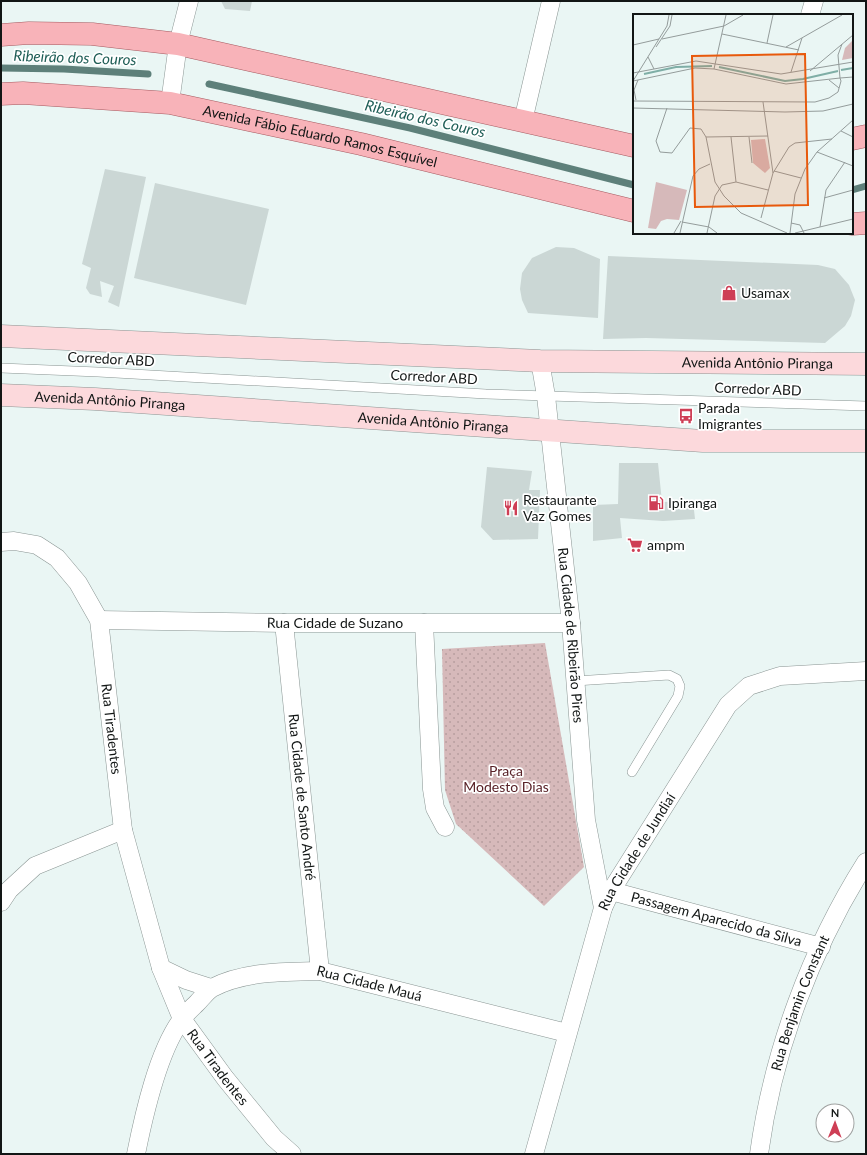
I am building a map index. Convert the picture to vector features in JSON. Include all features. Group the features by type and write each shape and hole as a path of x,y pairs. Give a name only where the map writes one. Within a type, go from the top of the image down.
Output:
{"main road":[{"path":"1,35 29,33 92,34 178,44 633,146"},
{"name":"Avenida Fábio Eduardo Ramos Esquível","path":"1,94 23,93 170,103 362,144 633,211"},
{"path":"853,139 866,136"},
{"path":"853,224 866,223"},
{"name":"Avenida Antônio Piranga","path":"1,336 540,361 866,364"},
{"name":"Avenida Antônio Piranga","path":"1,395 95,399 549,429 703,441 866,441"}],"street":[{"path":"170,103 178,44 189,1"},
{"path":"523,121 551,1"},
{"path":"810,14 814,1"},
{"name":"Rua Cidade de Ribeirão Pires","path":"540,361 546,396 571,623 586,820 603,908"},
{"name":"Rua Tiradentes","path":"1,542 14,541 37,545 57,558 78,583 99,620 123,830 161,968 182,1019 234,1090 274,1138 292,1154"},
{"name":"Rua Cidade de Suzano","path":"99,620 284,623 571,623"},
{"name":"Rua Cidade de Santo André","path":"284,623 320,971"},
{"path":"424,623 432,789 435,808 445,827"},
{"name":"Rua Cidade de Jundiaí","path":"534,1154 603,908 611,891 728,705 749,686 780,676 866,671"},
{"path":"1,902 9,890 35,866 123,830"},
{"name":"Rua Benjamin Constant","path":"759,1154 775,1073 793,1011 821,947 853,882 866,862"},
{"name":"Passagem Aparecido da Silva","path":"611,891 821,947"},
{"path":"161,968 186,980 211,988"},
{"name":"Rua Cidade Mauá","path":"136,1154 141,1129 156,1076 167,1045 182,1019 211,988 241,977 285,972 320,971 567,1033"}],"lane":[{"name":"Corredor ABD","path":"1,368 546,396 866,406"},
{"path":"575,681 669,675 677,680 680,686 678,696 632,772"}],"green space":[{"name":"Praça Modesto Dias","path":"545,643 584,867 544,906 456,824 445,790 442,649"}],"building":[{"path":"221,1 252,1 250,11 225,9"},
{"path":"105,169 146,177 119,307 108,302 114,286 100,281 102,297 90,294 86,288 91,268 82,264"},
{"path":"155,183 269,209 246,305 134,278"},
{"path":"556,247 574,248 600,259 598,318 528,313 522,300 520,289 522,273 532,258"},
{"name":"Usamax","path":"608,256 818,265 835,269 849,285 855,300 851,316 845,326 825,343 646,338 603,339"},
{"name":"Ipiranga","path":"619,463 658,463 662,502 693,501 695,519 663,521 620,518 622,538 593,541 593,505 618,504"},
{"name":"Restaurante Vaz Gomes","path":"487,467 532,471 529,490 540,490 538,539 493,540 481,527"}],"waterway":[{"name":"Ribeirão dos Couros","path":"1,68 64,69 148,74"},
{"name":"Ribeirão dos Couros","path":"209,84 410,128 633,185"},
{"name":"Ribeirão dos Couros","path":"853,190 866,186"}],"place":[{"name":"Usamax","path":"729,293"},
{"name":"Parada Imigrantes","path":"686,416"},
{"name":"Ipiranga","path":"656,503"},
{"name":"Restaurante Vaz Gomes","path":"511,508"},
{"name":"ampm","path":"635,545"}]}
